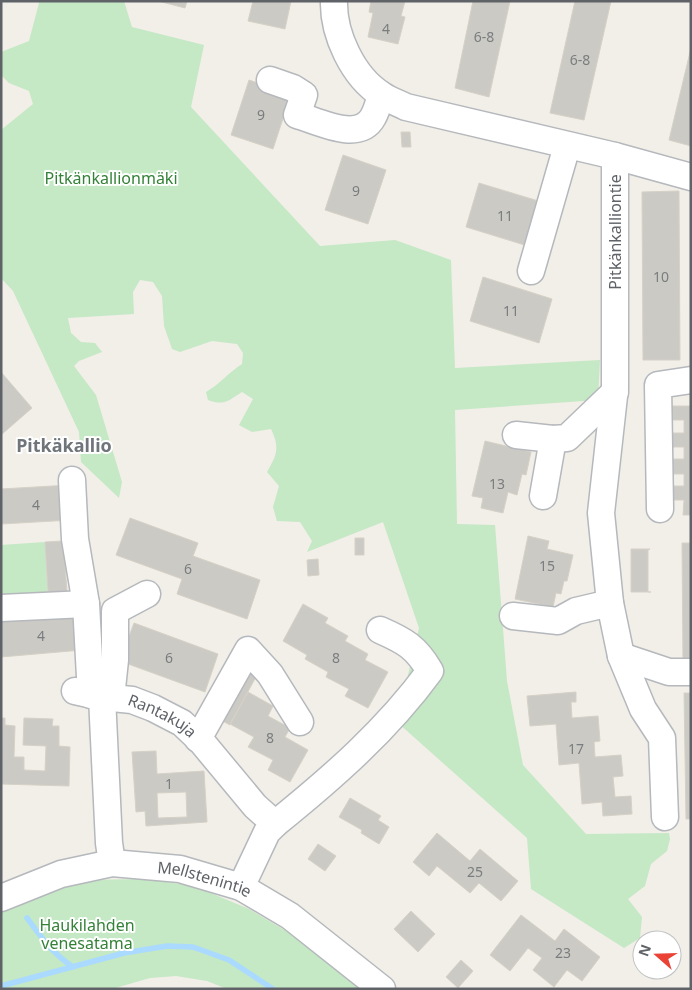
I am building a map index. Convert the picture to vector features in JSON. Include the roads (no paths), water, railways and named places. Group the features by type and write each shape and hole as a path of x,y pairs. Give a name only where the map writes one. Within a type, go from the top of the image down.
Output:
{"street":[{"name":"Pitkänkalliontie","path":"334,1 337,32 348,57 363,79 381,95 406,107 614,156 615,392 601,514 610,603 621,656 643,710 662,738 665,817"},
{"path":"270,80 293,88 304,95 297,115 346,131 362,128 372,119 381,95"},
{"path":"531,271 567,146"},
{"path":"614,156 691,178"},
{"path":"660,510 658,385 691,380"},
{"path":"516,435 553,439 567,438 615,392"},
{"path":"542,496 553,439"},
{"path":"72,480 75,539 86,604 95,695"},
{"path":"95,695 115,660 115,612 147,594"},
{"path":"512,616 558,621 576,611 610,603"},
{"path":"1,608 86,604"},
{"path":"241,887 267,832 364,747 402,706 430,671 405,641 380,630"},
{"path":"198,739 248,650 270,674 300,722"},
{"path":"621,656 669,672 691,672"},
{"name":"Rantakuja","path":"112,863 95,695 132,700 153,708 182,723 255,806 276,824"},
{"name":"Mellstenintie","path":"1,898 61,874 112,863 180,869 241,887 290,916 382,989"}],"waterway":[{"path":"27,918 53,951 73,967"},
{"path":"1,986 124,953 167,946 193,947 229,960 273,989"}],"district":[{"name":"Pitkäkallio","path":"64,445"}],"park label":[{"name":"Pitkänkallionmäki","path":"111,178"},
{"name":"Haukilahden venesatama","path":"87,934"}]}
